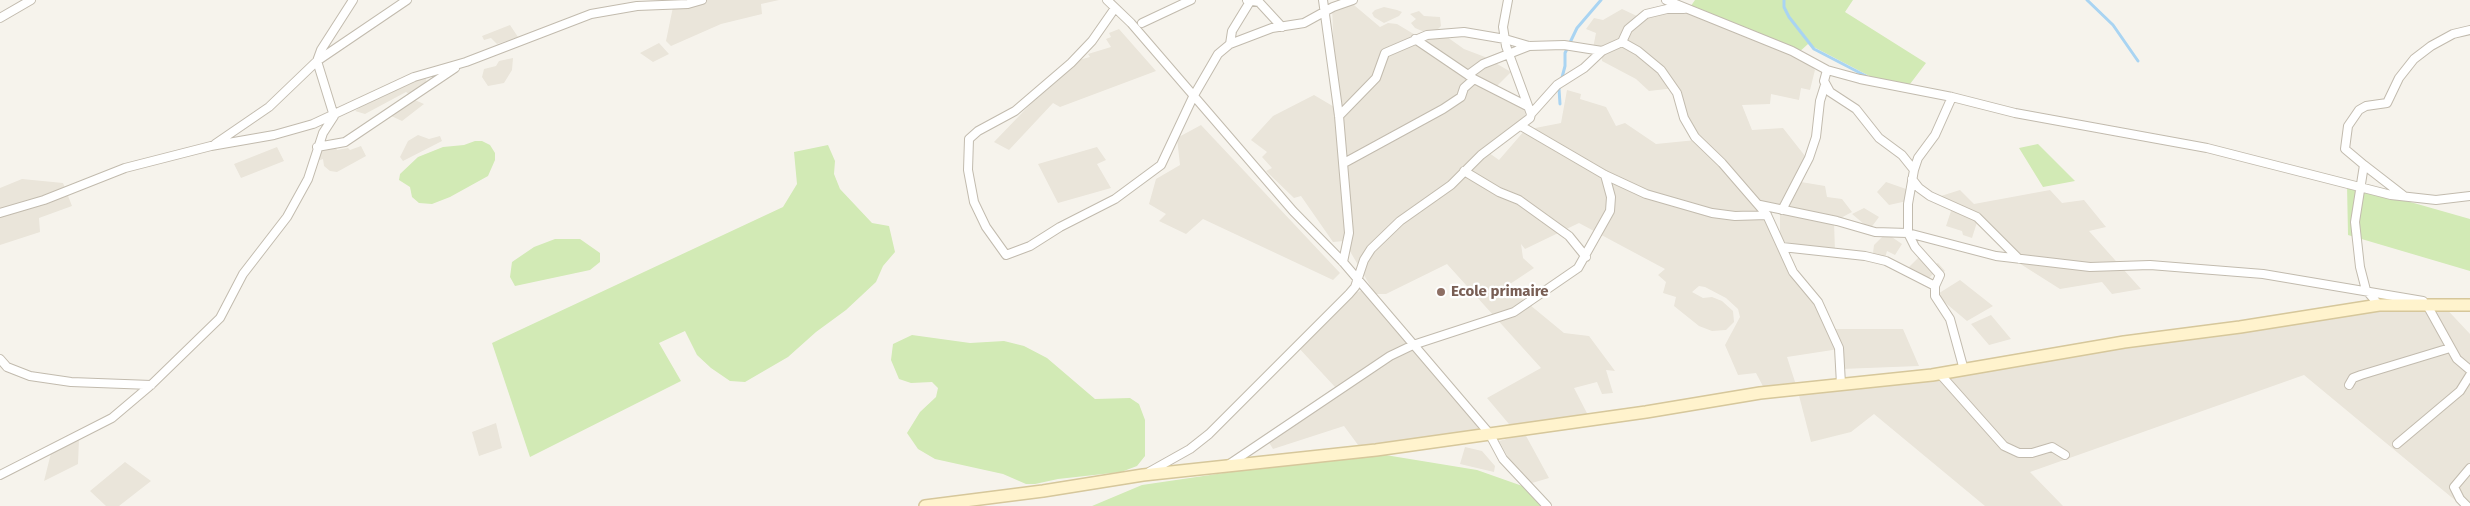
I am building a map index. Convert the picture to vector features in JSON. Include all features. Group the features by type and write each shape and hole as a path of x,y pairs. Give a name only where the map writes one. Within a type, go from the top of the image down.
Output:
{"street":[{"path":"0,18 31,0"},
{"path":"334,116 317,61 321,50 353,0"},
{"path":"211,146 269,107 317,61 407,0"},
{"path":"0,213 44,200 126,168 211,146 293,131 334,116 400,82 466,62 591,14 637,6 702,0"},
{"path":"1107,0 1131,23 1293,211 1357,278 1489,433 1503,459 1547,506"},
{"path":"1142,23 1191,0"},
{"path":"1230,44 1232,30 1250,0 1259,2 1282,27"},
{"path":"1323,0 1339,116 1340,146 1344,162 1349,233 1343,262"},
{"path":"1115,8 1097,34 1071,63 1015,111 978,131 969,139 968,170 974,202 986,227 1006,255 1030,246 1060,227 1115,199 1161,165 1193,97 1218,54 1230,44 1272,28 1304,23 1324,11 1352,0"},
{"path":"1508,0 1503,27 1508,54 1531,114"},
{"path":"1666,0 1792,51 1827,70 1860,79 1952,97 2015,113 2207,148 2298,173 2406,198 2436,200 2470,196"},
{"path":"1622,42 1622,38 1628,29 1646,14 1667,9 1689,9"},
{"path":"2406,198 2344,149 2345,137 2352,118 2366,106 2387,103 2399,78 2414,59 2431,46 2448,36 2470,30"},
{"path":"1339,116 1376,78 1385,53 1415,39 1434,34 1464,32 1505,39 1529,46 1564,45 1602,52"},
{"path":"1415,39 1471,77 1527,106"},
{"path":"1143,475 1190,450 1209,434 1349,294 1372,249 1400,221 1451,185 1480,155 1527,122 1545,96 1557,85 1584,68 1602,52 1622,42"},
{"path":"1622,42 1638,51 1661,70 1677,93 1684,118 1695,137 1760,205 1767,215 1793,272 1818,302 1839,348 1842,384"},
{"path":"1344,162 1443,110 1461,97 1471,77 1483,64 1529,46"},
{"path":"318,147 346,142 401,103 466,62"},
{"path":"1782,210 1784,202 1809,158 1816,137 1820,101 1827,70"},
{"path":"1825,85 1834,96 1856,109 1879,138 1902,155 1914,170"},
{"path":"1952,97 1935,135 1918,158 1912,179 1907,219 1908,233 1915,247 1940,275 1934,286 1935,296 1950,319 1964,370"},
{"path":"0,475 112,418 151,385 194,341 220,318 243,274 287,218 299,198 310,174 323,132 334,116"},
{"path":"1521,126 1606,175 1646,194 1734,216 1767,215"},
{"path":"2364,165 2355,222 2360,267 2366,290 2379,305"},
{"path":"1464,171 1499,192 1519,200 1569,236 1586,257"},
{"path":"1228,465 1385,359 1413,345 1495,320 1514,312 1578,268 1586,257 1610,211 1611,197 1606,175"},
{"path":"1912,179 1919,188 1930,196 1977,217 2019,259"},
{"path":"1760,205 1837,221 1875,232 1908,233 1996,256 2090,267 2150,265 2263,274 2366,290 2445,305"},
{"path":"1782,247 1865,256 1886,262 1934,286"},
{"path":"925,506 1043,491 1143,475 1345,454 1646,412 1760,393 1940,374 2124,342 2240,328 2379,305 2470,305"},
{"path":"2426,305 2457,359 2470,370"},
{"path":"2349,385 2353,378 2360,375 2450,348"},
{"path":"0,359 7,367 30,376 71,382 151,385"},
{"path":"1940,374 2004,446 2018,453 2032,453 2052,447 2065,455"},
{"path":"2397,444 2460,391 2470,375"},
{"path":"2467,506 2460,499 2454,487 2470,468"}],"shaded area":[{"path":"667,0 779,0 761,4 762,14 721,24 671,46 666,41 673,7"},
{"path":"1348,0 1380,27 1388,23 1397,24 1417,36 1440,32 1464,49 1485,57 1511,72 1494,89 1523,103 1526,119 1485,150 1499,160 1525,130 1561,123 1567,90 1581,94 1580,99 1606,107 1616,126 1625,123 1656,144 1696,140 1675,88 1649,91 1636,79 1602,61 1601,50 1593,48 1596,33 1586,29 1594,18 1603,20 1622,9 1639,17 1655,7 1680,5 1797,54 1815,70 1810,90 1801,88 1799,100 1771,94 1770,104 1742,105 1752,130 1783,128 1805,156 1795,181 1825,186 1827,197 1842,199 1852,212 1837,220 1761,204 1780,237 1780,211 1834,221 1835,252 1781,241 1793,271 1811,291 1831,329 1903,329 1919,366 1841,369 1839,349 1787,357 1797,388 1766,392 1756,373 1738,375 1725,345 1740,317 1738,309 1726,298 1705,287 1699,286 1692,292 1703,298 1712,297 1722,301 1733,311 1734,322 1726,330 1712,331 1699,326 1674,306 1676,297 1663,293 1666,282 1658,275 1665,269 1579,223 1525,249 1521,244 1523,258 1534,268 1507,286 1564,333 1589,336 1615,371 1606,370 1613,393 1602,394 1597,382 1574,388 1590,419 1514,430 1487,398 1541,368 1447,264 1386,294 1375,294 1344,241 1333,242 1301,196 1294,198 1266,171 1272,168 1262,157 1267,152 1251,140 1273,116 1314,95 1336,108 1332,6"},
{"path":"1384,7 1402,12 1399,16 1384,23 1374,17 1372,13"},
{"path":"1419,11 1424,16 1440,17 1441,26 1436,31 1427,33 1415,28 1411,23 1416,19 1410,14"},
{"path":"510,25 518,37 497,44 491,38 484,40 482,36"},
{"path":"1119,29 1156,71 1060,107 1053,103 1009,150 994,142 1071,62 1090,57 1088,54 1111,47 1106,39 1111,37 1109,33"},
{"path":"659,43 669,54 653,62 640,53"},
{"path":"513,58 512,70 504,83 488,86 482,77 484,69 496,66 499,61"},
{"path":"424,74 427,82 409,94 406,92 365,114 355,111 370,100"},
{"path":"408,97 424,104 402,121 387,114"},
{"path":"1201,125 1340,273 1333,280 1203,219 1186,234 1159,221 1166,214 1149,204 1156,179 1180,165 1177,138"},
{"path":"418,135 429,139 440,136 442,141 403,161 400,157 408,141"},
{"path":"361,146 366,156 337,172 330,171 324,166 323,159 317,161 316,155 321,153 321,151 336,148 337,150 348,148 350,150"},
{"path":"277,147 284,161 241,178 234,164"},
{"path":"1097,147 1106,160 1097,164 1111,188 1058,203 1038,164"},
{"path":"22,179 63,183 72,206 39,218 40,232 0,245 0,188"},
{"path":"1886,182 1909,190 1907,201 1889,205 1877,192"},
{"path":"1960,190 1974,204 2050,190 2062,203 2084,200 2106,227 2089,231 2141,289 2112,294 2102,282 2060,289 2011,258 1978,219 1972,238 1963,235 1962,231 1946,226 1952,208 1941,196"},
{"path":"1864,208 1879,217 1870,229 1852,214"},
{"path":"1886,233 1902,244 1895,255 1887,251 1885,258 1873,253 1874,245"},
{"path":"1920,256 1930,266 1938,263 1945,271 1936,275 1933,274 1928,279 1908,268"},
{"path":"1960,280 1993,306 1967,321 1936,295"},
{"path":"1365,289 1466,407 1483,436 1364,453 1344,426 1273,449 1265,436 1335,387 1297,346 1350,295"},
{"path":"2440,302 2470,334 2470,506 2462,506 2304,375 2030,472 2063,506 1985,506 1874,414 1851,432 1811,442 1797,388"},
{"path":"1991,315 2011,339 1989,345 1971,324"},
{"path":"496,423 502,448 479,456 472,432"},
{"path":"1525,434 1549,478 1532,483 1513,466 1499,441"},
{"path":"79,439 78,464 44,481 52,449"},
{"path":"1465,447 1482,451 1495,466 1494,472 1460,464"},
{"path":"125,462 151,481 119,506 106,506 90,491"}],"green space":[{"path":"1695,0 1853,0 1845,12 1926,63 1907,88 1879,81 1808,44 1797,54 1688,10"},
{"path":"475,141 482,141 490,145 495,153 495,160 488,176 450,197 432,204 419,203 412,197 410,187 399,180 400,174 418,157 443,147 464,145"},
{"path":"2038,144 2075,181 2043,187 2019,148"},
{"path":"828,145 835,161 834,174 840,189 872,223 889,226 895,252 883,266 876,282 846,310 816,332 788,357 745,382 730,381 711,368 697,355 685,331 659,343 681,381 530,457 492,343 783,207 797,184 794,152"},
{"path":"2347,184 2470,219 2470,271 2348,235"},
{"path":"555,239 580,239 600,253 600,262 590,270 515,286 510,277 512,262 534,247"},
{"path":"912,335 970,343 1004,341 1024,346 1047,358 1095,399 1130,398 1139,404 1145,420 1145,456 1137,466 1121,472 1058,479 1035,484 1026,484 1003,474 935,459 918,449 907,433 920,412 936,397 938,388 932,382 911,383 899,379 891,360 893,344"},
{"path":"1367,452 1477,470 1528,488 1544,506 1092,506 1142,485"}],"waterway":[{"path":"1560,104 1559,89 1565,66 1565,53 1577,28 1601,0"},
{"path":"1784,0 1784,7 1789,17 1814,49 1866,76"},
{"path":"2087,0 2113,25 2138,61"}],"place":[{"name":"Ecole primaire","path":"1441,292"}]}
